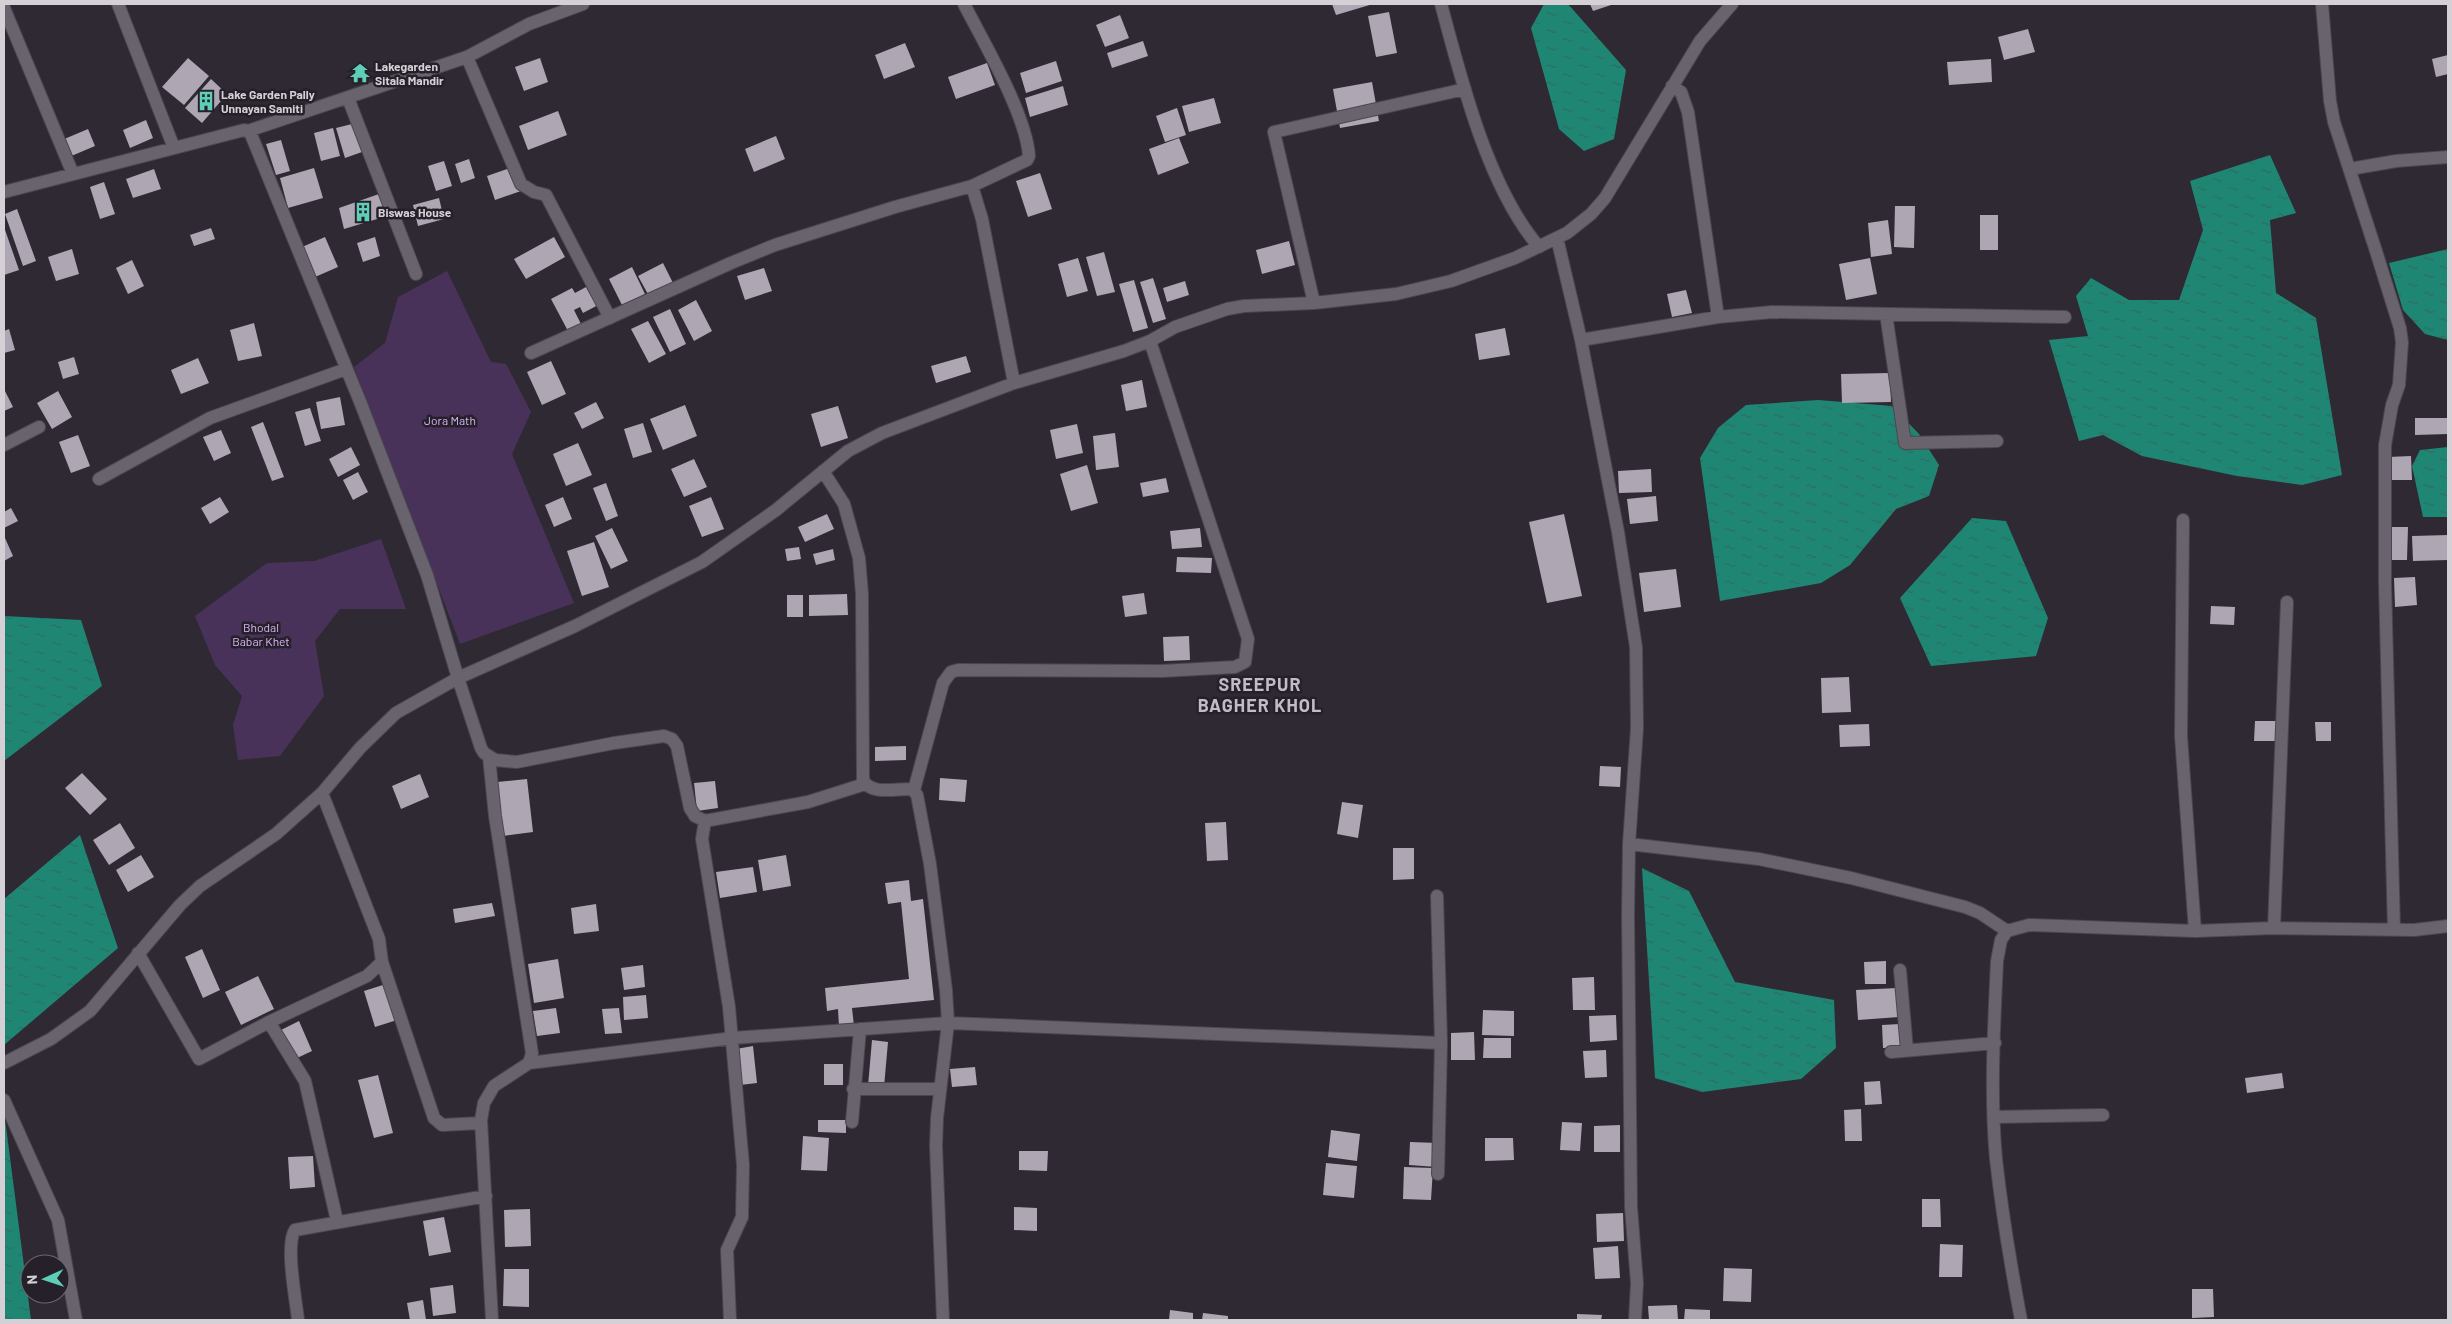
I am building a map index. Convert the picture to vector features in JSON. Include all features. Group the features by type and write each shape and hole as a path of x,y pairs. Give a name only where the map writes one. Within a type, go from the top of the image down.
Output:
{"street":[{"path":"118,4 174,148"},
{"path":"4,192 248,131 468,57 529,24 582,4"},
{"path":"531,353 730,263 775,245 895,206 972,186 1022,163 1029,156 1026,137 1009,94 964,4"},
{"path":"1441,4 1465,89 1508,201 1528,235 1539,247"},
{"path":"4,1063 51,1039 90,1011 180,905 200,886 276,834 322,793 360,748 396,713 458,678 575,626 682,574 776,510 848,451 882,433 1014,383 1098,360 1150,341 1176,327 1228,309 1263,304 1314,303 1396,294 1427,288 1516,258 1557,238 1591,214 1606,198 1700,41 1732,4"},
{"path":"2322,4 2330,100 2336,130 2400,328 2402,342 2400,385 2392,405 2385,445 2385,583 2394,930"},
{"path":"4,8 73,174"},
{"path":"468,57 521,184 534,192 546,195 610,318"},
{"path":"1672,86 1681,92 1688,112 1718,317"},
{"path":"1314,303 1274,132 1465,89"},
{"path":"348,98 416,274"},
{"path":"248,131 346,369 427,575 481,748 489,757 495,760 517,762 614,743 669,737 677,746 690,808 695,816 705,821 821,799 865,784 876,789 914,790"},
{"path":"2350,169 2396,161 2448,157"},
{"path":"972,186 982,219 1014,383"},
{"path":"1557,238 1581,340 1618,532 1636,647 1638,728 1629,844 1631,1208 1637,1283 1635,1320"},
{"path":"1581,340 1718,317 1772,312 2065,317"},
{"path":"1886,314 1905,443 1998,441"},
{"path":"943,1320 936,1146 940,1089 948,1023 938,922 919,800 914,790 944,683 951,672 1162,671 1234,667 1245,662 1248,639 1150,341"},
{"path":"99,480 210,418 346,369"},
{"path":"4,445 39,427"},
{"path":"823,471 844,504 859,558 862,594 862,755 865,784"},
{"path":"2183,520 2181,736 2195,931"},
{"path":"2274,928 2287,602"},
{"path":"489,757 495,816 532,1049 529,1063"},
{"path":"322,793 379,939 382,962 434,1118 442,1125 482,1124"},
{"path":"705,821 702,839 732,1038 743,1165 744,1204 740,1224 727,1250 730,1320"},
{"path":"1629,844 1759,859 1851,878 1965,907 1980,913 2007,931"},
{"path":"1436,896 1441,1043 1438,1174"},
{"path":"2021,1320 2007,1246 1996,1158 1994,1117 1997,961 2001,940 2007,931 2019,927 2042,925 2195,931 2274,928 2422,930 2448,926"},
{"path":"138,953 200,1058 269,1022 366,976 382,962"},
{"path":"1900,970 1907,1050"},
{"path":"269,1022 305,1081 337,1221"},
{"path":"492,1320 482,1124 484,1102 491,1090 529,1063 732,1038 948,1023 1441,1043"},
{"path":"852,1122 853,1089 860,1029"},
{"path":"1890,1052 1995,1043"},
{"path":"853,1089 940,1089"},
{"path":"4,1100 58,1220 76,1320"},
{"path":"1994,1117 2103,1115"},
{"path":"298,1320 291,1251 293,1232 298,1228 486,1196"}],"green space":[{"name":"Jora Math","path":"447,271 491,362 506,364 531,412 512,454 574,603 460,644 354,367 385,343 398,297"},
{"name":"Bhodal Babar Khet","path":"381,539 406,609 340,609 315,641 324,696 280,756 238,760 233,725 242,696 215,665 195,616 267,563 314,561"}],"water":[{"path":"1544,4 1568,4 1626,70 1614,139 1584,151 1559,129 1531,28"},
{"path":"2270,155 2296,213 2270,220 2276,293 2316,318 2342,475 2302,485 2237,476 2142,456 2103,435 2079,441 2049,340 2088,336 2076,296 2091,278 2129,300 2179,300 2203,230 2190,181"},
{"path":"2448,249 2448,340 2425,334 2403,310 2389,263"},
{"path":"1818,400 1892,406 1919,434 1939,465 1929,496 1896,509 1850,565 1821,583 1720,601 1700,458 1718,428 1746,405"},
{"path":"2448,447 2448,517 2423,517 2412,466 2420,450"},
{"path":"1972,518 2006,521 2048,618 2036,656 1931,666 1900,598"},
{"path":"4,616 81,620 102,686 4,761"},
{"path":"80,835 118,948 4,1045 4,899"},
{"path":"1642,868 1689,891 1735,982 1834,1000 1836,1048 1801,1079 1702,1092 1655,1078"},
{"path":"5,1119 22,1254 20,1254 20,1304 29,1304 31,1320 4,1320"}],"building":[{"path":"1332,4 1373,4 1336,15"},
{"path":"1590,4 1614,4 1593,11"},
{"path":"1389,12 1397,53 1376,57 1368,16"},
{"path":"1120,15 1129,38 1105,47 1096,25"},
{"path":"2028,29 2035,52 2004,60 1998,37"},
{"path":"1143,41 1148,56 1112,68 1107,53"},
{"path":"905,43 915,67 884,79 875,55"},
{"path":"2448,55 2448,74 2436,77 2432,59"},
{"path":"188,58 209,76 184,105 162,87"},
{"path":"540,58 548,82 524,91 515,67"},
{"path":"1991,59 1992,82 1949,85 1947,62"},
{"path":"1056,61 1062,81 1026,93 1020,73"},
{"path":"987,63 995,85 956,99 948,77"},
{"name":"Lake Garden Pally Unnayan Samiti","path":"211,79 227,94 202,123 185,108"},
{"path":"1372,82 1379,121 1340,128 1333,89"},
{"path":"1063,86 1068,105 1030,117 1025,98"},
{"path":"1214,98 1221,123 1189,132 1182,106"},
{"path":"1177,108 1186,135 1165,142 1156,116"},
{"path":"558,111 567,135 528,150 519,126"},
{"path":"146,120 153,138 130,148 123,130"},
{"path":"352,124 362,152 345,158 336,128"},
{"path":"333,128 340,156 321,161 314,133"},
{"path":"88,129 95,146 69,157 62,140"},
{"path":"776,136 785,159 754,172 745,149"},
{"path":"1179,138 1189,163 1158,175 1149,149"},
{"path":"281,140 290,171 276,175 266,144"},
{"path":"469,159 475,178 461,183 455,164"},
{"path":"444,161 452,186 436,191 428,166"},
{"path":"513,167 521,191 495,200 487,176"},
{"path":"314,168 323,198 288,208 280,178"},
{"path":"154,169 161,189 133,198 126,179"},
{"path":"1040,173 1052,209 1028,217 1016,181"},
{"path":"104,182 115,214 100,219 90,187"},
{"name":"Biswas House","path":"379,194 387,216 344,229 339,208"},
{"path":"439,198 444,219 418,226 413,205"},
{"path":"1895,206 1915,206 1914,248 1894,247"},
{"path":"17,209 36,261 23,266 5,214"},
{"path":"1980,215 1998,215 1998,250 1980,250"},
{"path":"1888,220 1892,254 1871,257 1868,223"},
{"path":"4,227 19,270 4,275"},
{"path":"211,228 215,239 194,246 190,235"},
{"path":"325,237 338,267 315,277 302,247"},
{"path":"375,237 380,256 363,262 357,243"},
{"path":"554,237 565,257 526,279 514,259"},
{"path":"1289,241 1295,265 1262,274 1256,250"},
{"path":"72,249 79,274 56,281 48,257"},
{"path":"1104,252 1115,292 1097,296 1086,257"},
{"path":"1078,258 1088,291 1067,297 1058,264"},
{"path":"1870,258 1877,294 1846,300 1839,264"},
{"path":"132,260 144,286 128,294 116,268"},
{"path":"663,263 673,283 649,296 638,276"},
{"path":"632,267 645,294 622,305 609,279"},
{"path":"764,268 772,291 745,300 737,276"},
{"path":"1153,278 1166,319 1153,323 1140,282"},
{"path":"1134,280 1148,328 1133,332 1119,284"},
{"path":"1185,281 1189,295 1167,302 1163,288"},
{"path":"586,287 591,296 597,293 602,303 583,313 580,307 574,310 581,324 568,331 551,299 572,288 575,293"},
{"path":"1686,290 1692,313 1672,317 1667,294"},
{"path":"696,300 712,331 694,341 678,310"},
{"path":"670,309 686,344 670,352 653,317"},
{"path":"648,321 666,354 649,363 631,329"},
{"path":"254,323 262,356 238,361 230,330"},
{"path":"1505,328 1510,355 1479,360 1475,334"},
{"path":"9,329 15,350 4,353 4,331"},
{"path":"966,356 971,372 936,383 931,366"},
{"path":"74,357 79,374 63,379 58,362"},
{"path":"198,358 209,383 181,394 171,370"},
{"path":"551,361 566,394 542,405 527,372"},
{"path":"1890,373 1891,402 1842,403 1841,374"},
{"path":"1142,380 1147,407 1126,411 1121,385"},
{"path":"4,389 13,407 4,411"},
{"path":"58,391 72,417 52,429 37,403"},
{"path":"340,397 345,425 321,429 316,402"},
{"path":"596,402 604,418 582,429 574,413"},
{"path":"685,405 697,436 663,450 650,419"},
{"path":"838,406 848,438 821,447 811,414"},
{"path":"310,408 321,441 305,446 295,412"},
{"path":"2415,418 2448,418 2448,434 2415,435"},
{"path":"263,422 284,477 272,481 251,427"},
{"path":"643,423 652,452 633,458 624,429"},
{"path":"1077,424 1083,453 1056,459 1050,430"},
{"path":"221,430 231,453 214,461 203,437"},
{"path":"1115,433 1119,467 1096,470 1093,436"},
{"path":"78,435 90,466 71,473 59,442"},
{"path":"578,443 592,475 566,486 553,454"},
{"path":"351,447 360,465 338,477 329,459"},
{"path":"2411,456 2412,480 2389,480 2388,457"},
{"path":"694,459 707,487 684,497 671,469"},
{"path":"1087,465 1098,503 1071,511 1060,474"},
{"path":"1651,469 1652,492 1619,493 1618,471"},
{"path":"358,472 368,492 353,500 343,480"},
{"path":"1166,478 1169,492 1143,497 1140,483"},
{"path":"606,483 618,516 606,521 593,488"},
{"path":"1656,496 1658,521 1630,524 1627,499"},
{"path":"220,497 229,512 210,524 201,508"},
{"path":"563,497 572,519 554,527 545,505"},
{"path":"711,497 724,529 702,537 689,506"},
{"path":"11,508 18,521 4,528 4,512"},
{"path":"827,514 834,529 805,542 798,527"},
{"path":"1564,514 1582,596 1547,603 1529,522"},
{"path":"2391,527 2408,527 2407,560 2390,560"},
{"path":"612,528 628,561 611,569 595,536"},
{"path":"1200,528 1202,547 1172,549 1170,531"},
{"path":"2448,535 2448,560 2413,561 2412,536"},
{"path":"4,539 13,556 4,561"},
{"path":"594,542 609,587 582,596 567,551"},
{"path":"799,547 801,559 787,561 785,549"},
{"path":"833,549 835,560 816,565 813,554"},
{"path":"1177,557 1212,558 1211,573 1176,572"},
{"path":"1676,569 1681,607 1644,612 1639,573"},
{"path":"2415,577 2417,605 2395,607 2394,578"},
{"path":"1144,593 1147,614 1125,617 1122,596"},
{"path":"847,594 848,615 809,616 809,595"},
{"path":"787,595 803,595 803,617 787,617"},
{"path":"2211,606 2235,607 2234,625 2210,624"},
{"path":"1189,636 1190,660 1164,661 1163,637"},
{"path":"1849,677 1851,712 1822,713 1821,678"},
{"path":"2255,721 2280,721 2280,741 2254,741"},
{"path":"2315,722 2331,722 2331,741 2316,741"},
{"path":"1869,724 1870,746 1840,747 1839,725"},
{"path":"906,746 906,760 875,761 875,747"},
{"path":"1600,766 1621,767 1620,787 1599,786"},
{"path":"82,773 107,799 90,815 65,788"},
{"path":"420,774 429,797 401,809 392,786"},
{"path":"940,778 967,780 965,802 939,800"},
{"path":"527,779 533,832 503,836 497,782"},
{"path":"715,781 718,808 697,811 694,783"},
{"path":"1342,802 1363,805 1358,838 1337,834"},
{"path":"1226,822 1228,860 1207,861 1205,823"},
{"path":"120,823 135,848 109,865 93,840"},
{"path":"1393,848 1414,848 1414,879 1393,880"},
{"path":"141,855 154,877 128,892 116,870"},
{"path":"786,855 791,886 763,891 758,860"},
{"path":"753,867 757,892 720,898 716,872"},
{"path":"909,880 911,901 923,899 934,1000 852,1008 854,1026 839,1027 838,1009 827,1011 825,988 909,979 901,902 888,904 885,883"},
{"path":"492,903 495,916 455,923 453,909"},
{"path":"596,904 599,931 574,934 571,908"},
{"path":"202,949 220,990 203,998 185,957"},
{"path":"558,959 564,998 534,1003 528,964"},
{"path":"1886,961 1886,984 1865,984 1864,962"},
{"path":"643,965 645,987 624,990 621,968"},
{"path":"258,976 274,1009 241,1025 225,992"},
{"path":"1594,977 1595,1010 1573,1010 1572,978"},
{"path":"386,984 397,1020 375,1027 364,991"},
{"path":"1897,988 1899,1017 1858,1020 1856,990"},
{"path":"646,995 648,1018 624,1020 623,997"},
{"path":"556,1008 560,1033 537,1036 533,1011"},
{"path":"619,1008 622,1033 605,1034 602,1009"},
{"path":"1483,1010 1514,1011 1514,1036 1482,1035"},
{"path":"1616,1015 1617,1040 1590,1042 1589,1016"},
{"path":"299,1021 312,1051 295,1059 281,1030"},
{"path":"1900,1024 1901,1047 1883,1048 1882,1025"},
{"path":"1474,1032 1475,1060 1451,1060 1451,1033"},
{"path":"1484,1038 1511,1038 1511,1058 1483,1058"},
{"path":"872,1040 888,1042 884,1087 868,1086"},
{"path":"753,1046 757,1083 740,1085 736,1049"},
{"path":"1606,1050 1607,1077 1585,1078 1583,1051"},
{"path":"824,1064 843,1064 843,1085 824,1085"},
{"path":"975,1067 977,1085 952,1087 950,1069"},
{"path":"2282,1073 2284,1088 2247,1093 2245,1078"},
{"path":"378,1075 393,1133 374,1138 358,1080"},
{"path":"1880,1081 1882,1104 1865,1105 1864,1082"},
{"path":"1861,1109 1862,1141 1845,1141 1844,1110"},
{"path":"818,1120 846,1120 846,1133 818,1132"},
{"path":"1562,1122 1582,1123 1580,1151 1560,1150"},
{"path":"1620,1125 1620,1152 1594,1152 1594,1126"},
{"path":"1331,1130 1360,1134 1357,1161 1328,1157"},
{"path":"803,1136 829,1138 827,1171 801,1170"},
{"path":"1485,1138 1513,1138 1514,1160 1485,1161"},
{"path":"1410,1142 1438,1143 1437,1167 1409,1165"},
{"path":"1019,1151 1048,1151 1047,1171 1019,1170"},
{"path":"313,1156 315,1187 290,1189 288,1157"},
{"path":"1326,1163 1357,1166 1354,1198 1323,1195"},
{"path":"1404,1167 1433,1168 1431,1200 1403,1199"},
{"path":"1922,1199 1940,1199 1941,1227 1922,1227"},
{"path":"1014,1207 1037,1208 1037,1231 1014,1230"},
{"path":"530,1209 531,1246 505,1247 504,1210"},
{"path":"1623,1213 1624,1241 1597,1242 1596,1214"},
{"path":"444,1217 451,1252 429,1256 423,1221"},
{"path":"1940,1244 1963,1245 1962,1277 1939,1277"},
{"path":"1618,1246 1620,1278 1595,1279 1593,1248"},
{"path":"1724,1268 1752,1269 1751,1302 1723,1301"},
{"path":"504,1269 529,1269 529,1307 503,1306"},
{"path":"453,1285 456,1313 433,1316 430,1288"},
{"path":"2192,1289 2213,1289 2214,1317 2192,1318"},
{"path":"423,1300 426,1320 410,1320 407,1303"},
{"path":"1677,1305 1678,1320 1649,1320 1648,1306"},
{"path":"1685,1309 1710,1310 1710,1320 1684,1320"},
{"path":"1170,1310 1193,1313 1193,1320 1169,1320"},
{"path":"1203,1313 1228,1316 1228,1320 1202,1320"},
{"path":"1577,1314 1602,1315 1601,1320 1577,1320"}],"place":[{"name":"Lakegarden Sitala Mandir","path":"360,73"},
{"name":"Lake Garden Pally Unnayan Samiti","path":"206,101"},
{"name":"Biswas House","path":"363,212"}],"district":[{"name":"SREEPUR BAGHER KHOL","path":"1260,694"}]}
